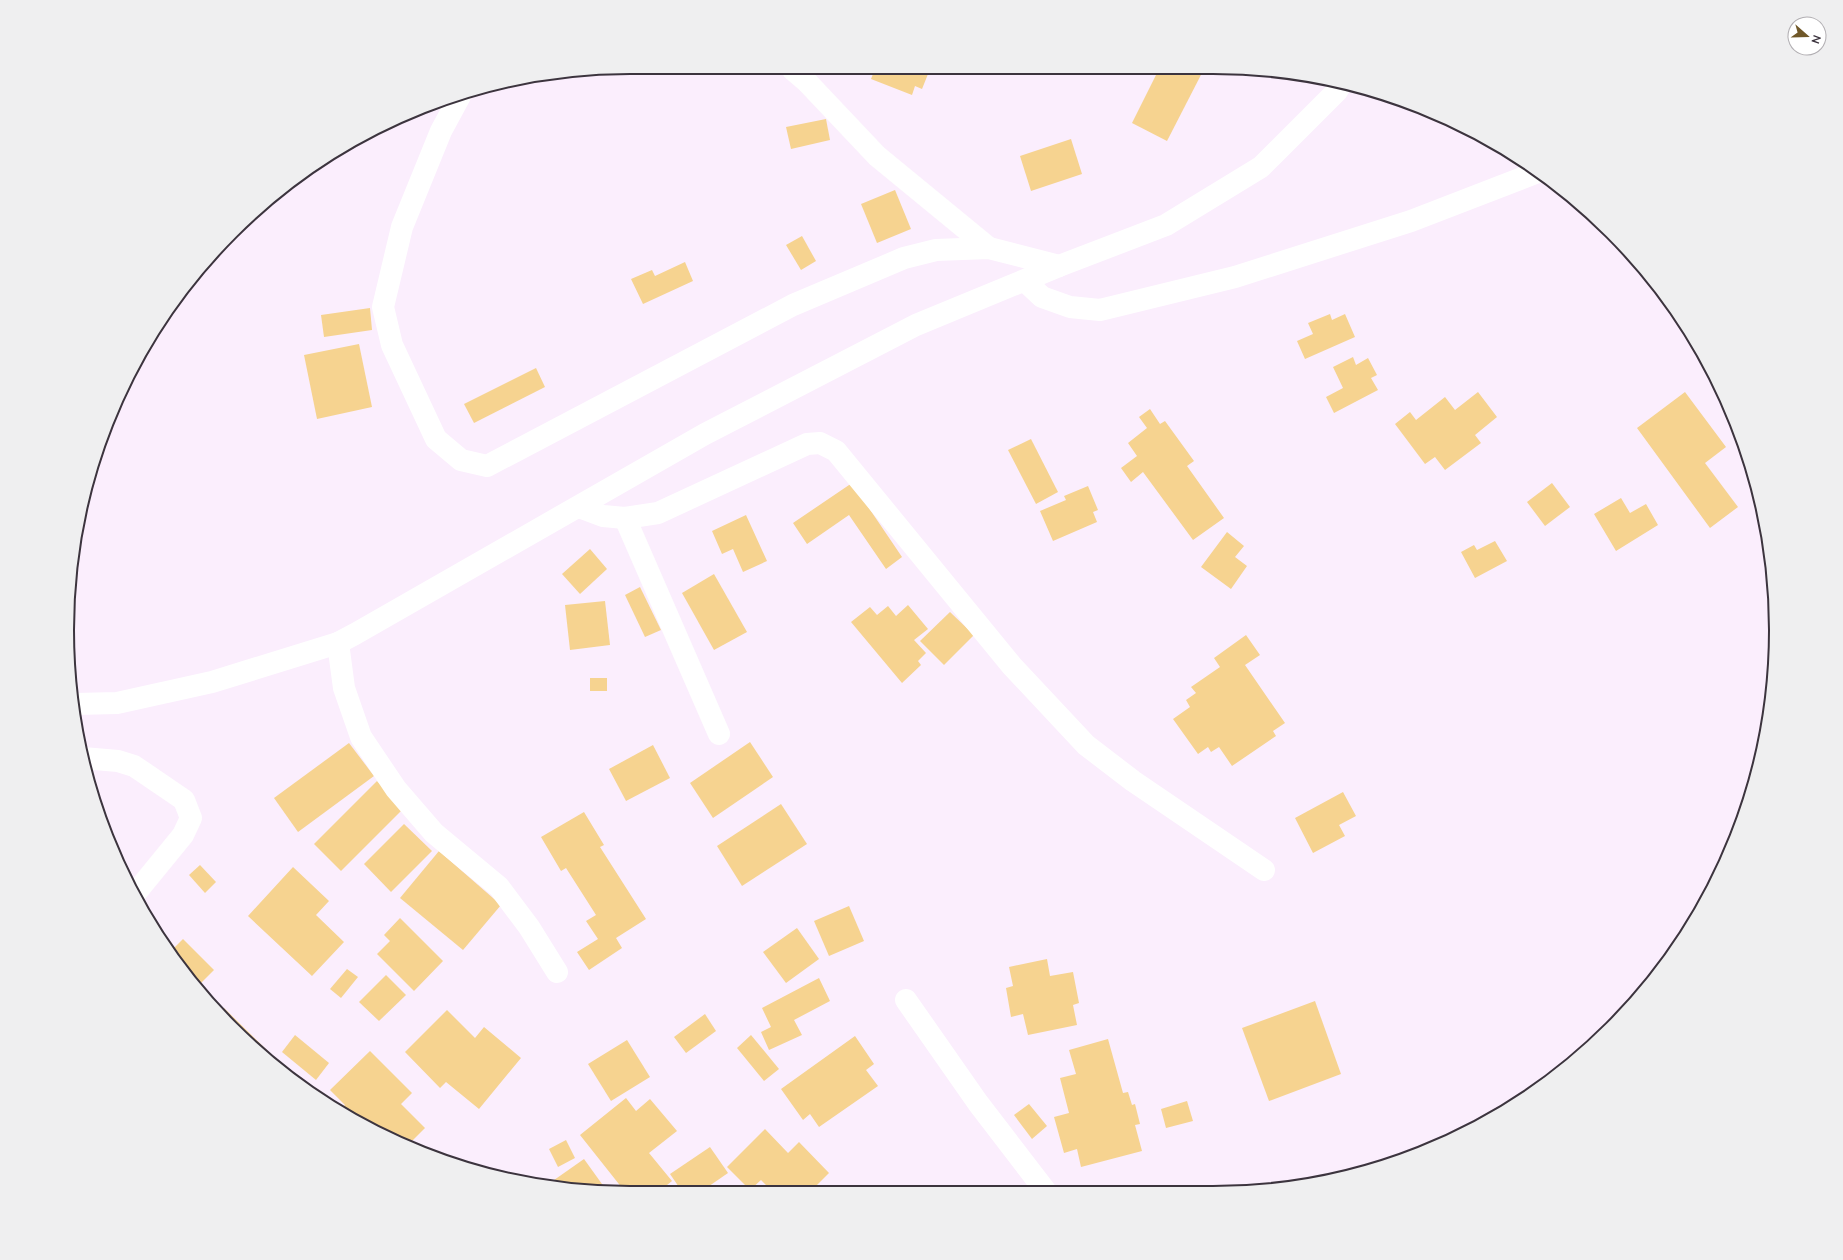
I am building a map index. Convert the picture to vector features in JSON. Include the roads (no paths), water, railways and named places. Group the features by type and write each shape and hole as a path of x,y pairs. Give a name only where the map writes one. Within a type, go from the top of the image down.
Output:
{"street":[{"path":"798,74 877,156 989,248"},
{"path":"79,704 117,703 212,682 338,643 580,507 705,434 916,325 1059,266 1166,225 1261,167 1338,89"},
{"path":"458,102 441,131 402,227 383,307 392,345 436,439 461,460 487,466 793,305 904,258 936,250 989,248 1059,266"},
{"path":"1025,281 1042,297 1070,308 1100,310 1243,275 1411,221 1531,175"},
{"path":"580,507 604,516 625,518 658,513 807,444 820,443 836,451 1012,666 1086,745 1133,781 1264,870"},
{"path":"625,518 720,734"},
{"path":"338,643 344,688 361,737 396,789 434,833 499,887 530,927 557,972"},
{"path":"90,759 118,762 134,766 184,800 191,818 183,835 138,890"},
{"path":"906,1000 978,1103 1042,1186"}]}
